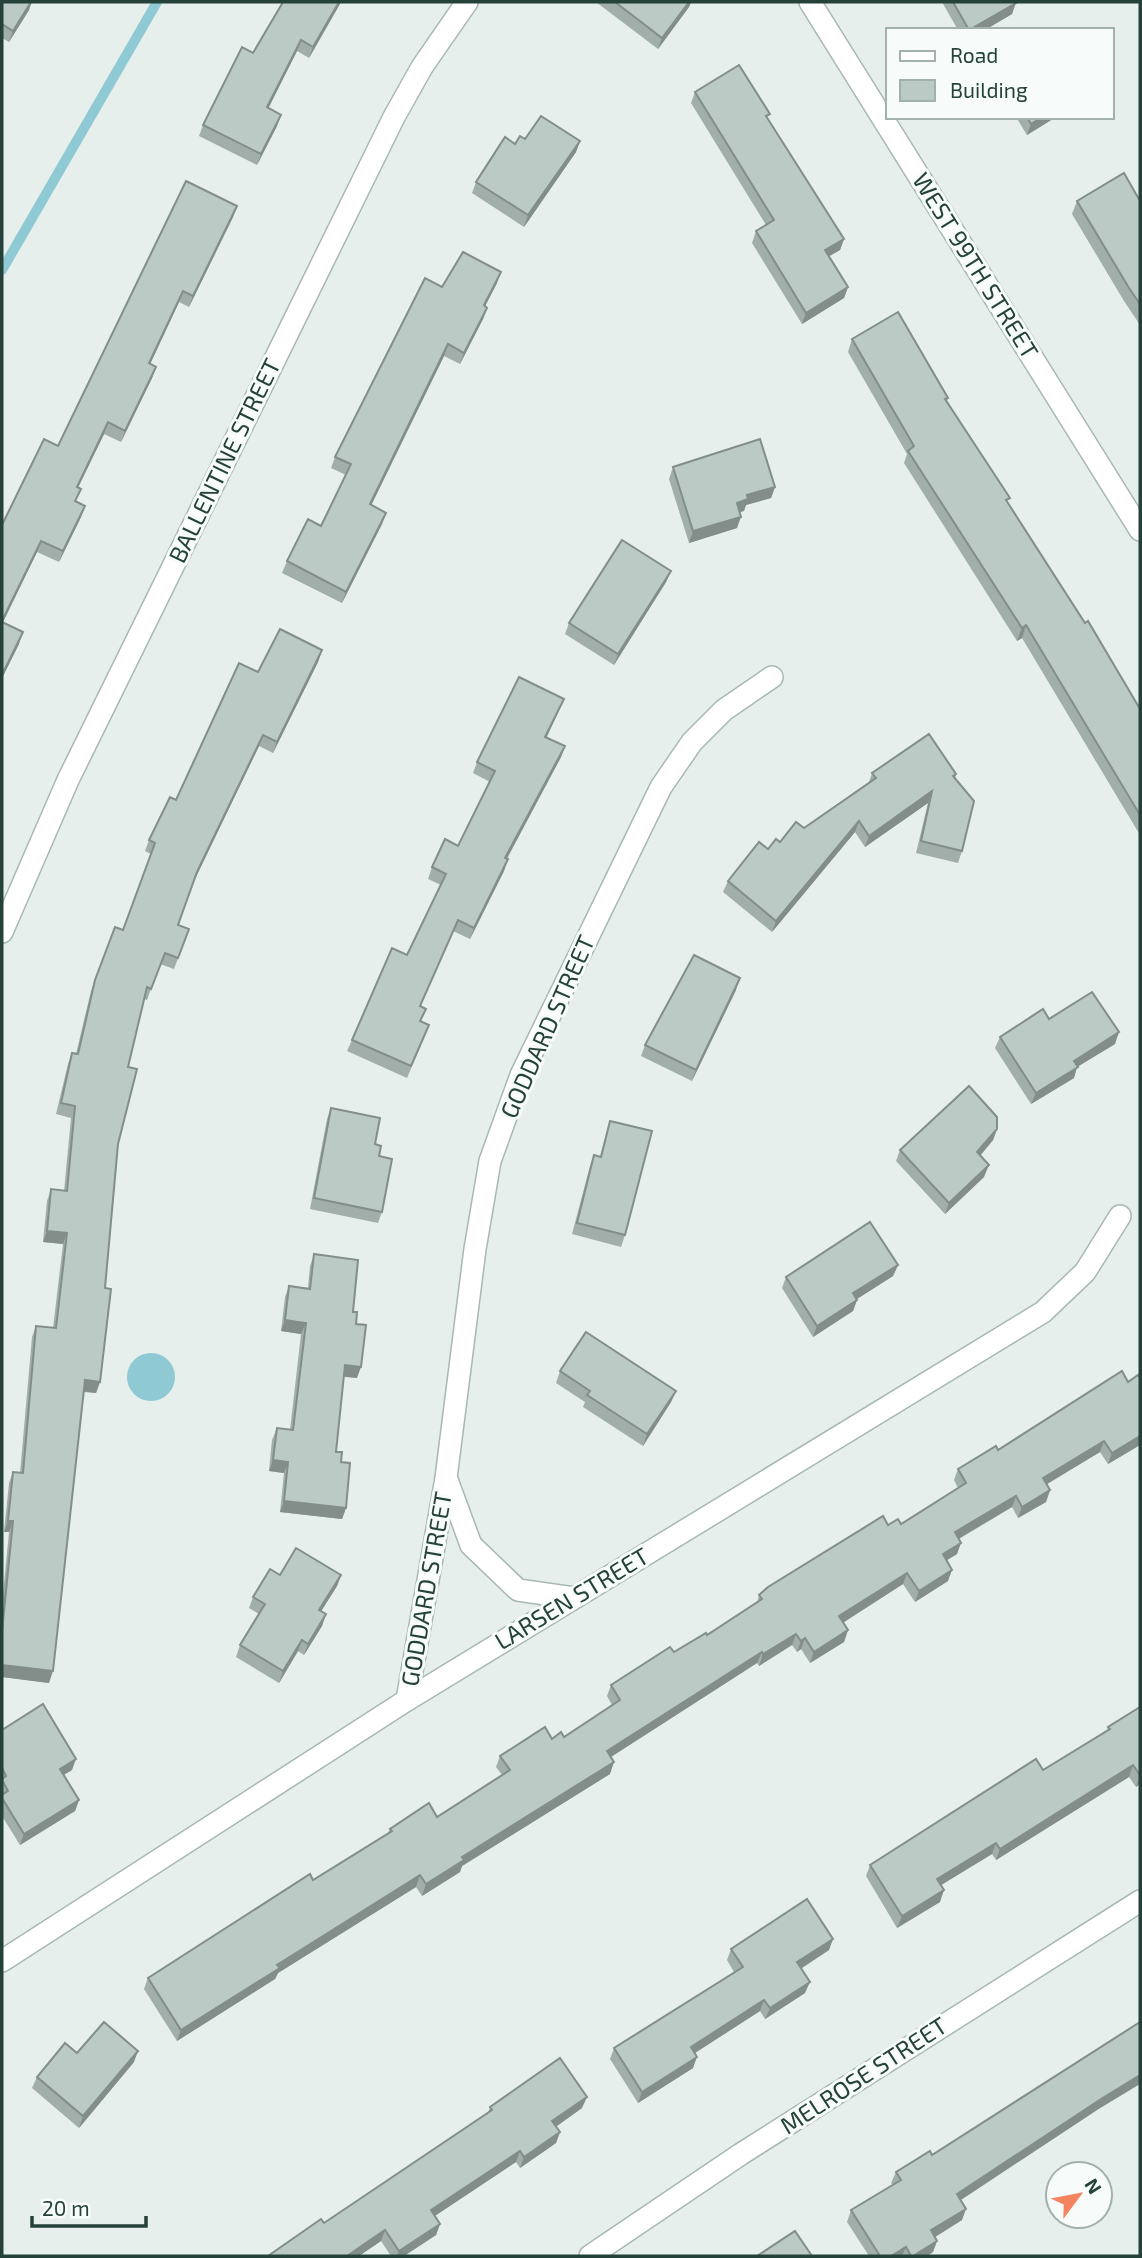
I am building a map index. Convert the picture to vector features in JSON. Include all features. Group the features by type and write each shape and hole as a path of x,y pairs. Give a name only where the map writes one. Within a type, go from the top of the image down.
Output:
{"street":[{"name":"BALLENTINE STREET","path":"2,932 68,780 394,117 422,67 467,2"},
{"name":"WEST 99TH STREET","path":"810,2 1140,530"},
{"name":"GODDARD STREET","path":"407,1700 446,1478 475,1249 490,1161 521,1076 662,787 692,742 724,710 772,677"},
{"name":"LARSEN STREET","path":"2,1961 407,1700 1043,1312 1085,1272 1119,1216"},
{"name":"GODDARD STREET","path":"446,1478 471,1545 518,1590 574,1598"},
{"name":"MELROSE STREET","path":"590,2256 786,2126 1140,1901"}],"water":[{"path":"151,1353 168,1360 175,1377 168,1394 151,1401 134,1394 127,1377 134,1360"}],"building":[{"path":"2,2 31,2 13,31 2,24"},
{"path":"283,2 339,2 313,47 301,40 267,107 281,115 261,154 203,125 242,47 253,53"},
{"path":"615,2 689,2 662,38"},
{"path":"953,2 1016,3 972,28 968,28"},
{"path":"739,65 770,114 766,116 844,239 825,250 848,287 806,313 756,231 774,220 695,92"},
{"path":"541,116 580,141 528,215 476,182 505,137 515,144 520,136 525,139"},
{"path":"1124,173 1140,201 1140,304 1077,201"},
{"path":"186,181 237,206 193,296 183,291 149,363 156,367 125,431 108,422 77,487 81,489 75,501 85,506 63,551 41,541 2,621 2,525 44,439 58,446"},
{"path":"463,252 501,272 484,305 487,308 464,353 448,344 370,504 386,513 346,592 287,561 308,519 321,526 351,464 335,457 425,278 442,287"},
{"path":"898,312 948,398 945,399 1010,498 1006,500 1085,623 1088,621 1140,709 1140,815 1026,625 1022,628 908,451 914,446 852,339"},
{"path":"760,439 775,487 747,495 748,499 737,503 741,517 693,531 673,467"},
{"path":"622,540 671,571 618,654 569,623"},
{"path":"2,622 23,632 2,675"},
{"path":"280,629 322,650 277,742 263,735 197,872 178,925 189,929 178,958 165,953 151,989 147,987 128,1067 137,1069 118,1144 105,1288 111,1289 100,1382 85,1380 53,1671 2,1665 2,1631 13,1521 8,1521 13,1472 23,1473 36,1326 56,1328 67,1233 47,1231 51,1189 67,1191 75,1106 61,1103 72,1053 78,1054 95,980 115,927 123,930 155,843 149,840 170,797 176,800 239,663 258,672"},
{"path":"519,677 564,699 545,737 565,746 505,858 508,859 474,928 458,920 420,1006 426,1009 420,1021 429,1025 411,1066 352,1040 392,948 407,955 446,874 432,867 445,839 458,846 495,771 477,762"},
{"path":"929,734 956,774 953,776 974,801 962,851 921,841 932,791 869,836 859,821 776,921 728,881 759,842 768,849 776,839 780,842 796,822 804,828 876,778 872,773"},
{"path":"694,955 740,978 696,1070 645,1045"},
{"path":"1092,992 1119,1032 1074,1061 1078,1067 1036,1093 1000,1037 1043,1009 1049,1019"},
{"path":"969,1086 997,1117 997,1129 977,1152 989,1165 949,1203 900,1150"},
{"path":"331,1108 380,1118 375,1144 381,1146 379,1156 392,1159 382,1212 314,1198"},
{"path":"610,1121 652,1131 625,1235 577,1223 594,1155 601,1157"},
{"path":"870,1222 898,1265 853,1293 857,1300 817,1326 786,1277"},
{"path":"314,1254 358,1260 353,1312 357,1312 356,1324 366,1325 361,1367 345,1365 336,1452 342,1452 341,1462 350,1463 346,1508 284,1501 288,1462 273,1460 277,1428 293,1430 306,1323 285,1320 289,1286 310,1289"},
{"path":"586,1332 676,1391 647,1434 587,1395 590,1391 560,1371"},
{"path":"1122,1371 1128,1382 1138,1375 1140,1378 1140,1436 1112,1453 1104,1441 1043,1478 1050,1490 1022,1507 1016,1496 955,1532 961,1543 943,1554 952,1570 919,1591 907,1573 839,1616 848,1630 814,1652 805,1638 801,1641 796,1634 763,1654 762,1652 607,1751 614,1762 462,1857 464,1860 426,1884 420,1875 277,1965 280,1968 181,2030 148,1978 310,1874 313,1880 392,1831 390,1829 429,1803 437,1817 510,1770 500,1756 545,1727 552,1739 561,1732 564,1737 620,1700 611,1685 670,1647 674,1652 706,1633 707,1635 762,1599 759,1595 768,1587 883,1516 888,1525 898,1519 901,1524 966,1483 958,1469 996,1446 998,1450"},
{"path":"296,1548 341,1575 319,1610 326,1614 308,1644 302,1640 283,1671 240,1645 265,1604 253,1597 270,1569 280,1575"},
{"path":"43,1704 76,1759 60,1769 79,1800 24,1834 2,1798 8,1791 2,1780 6,1776 2,1768 2,1730"},
{"path":"1140,1707 1140,1775 1133,1765 1000,1849 996,1843 937,1879 944,1890 902,1916 870,1865 1036,1759 1043,1770 1110,1729 1108,1727"},
{"path":"807,1899 833,1939 797,1962 810,1982 770,2008 764,2000 691,2047 697,2057 642,2092 614,2048 743,1967 731,1949"},
{"path":"104,2022 138,2051 83,2116 37,2077 65,2043 77,2053"},
{"path":"1140,2022 1140,2075 957,2194 966,2209 931,2230 937,2241 913,2256 906,2247 891,2256 880,2256 851,2210 901,2180 896,2172 930,2151 932,2155"},
{"path":"560,2058 587,2097 552,2121 560,2132 524,2157 520,2151 431,2210 440,2224 399,2251 385,2230 347,2256 268,2256 321,2219 324,2223 492,2110 490,2107"},
{"path":"795,2231 812,2256 757,2256"}],"waterway":[{"path":"2,270 157,2"}]}
